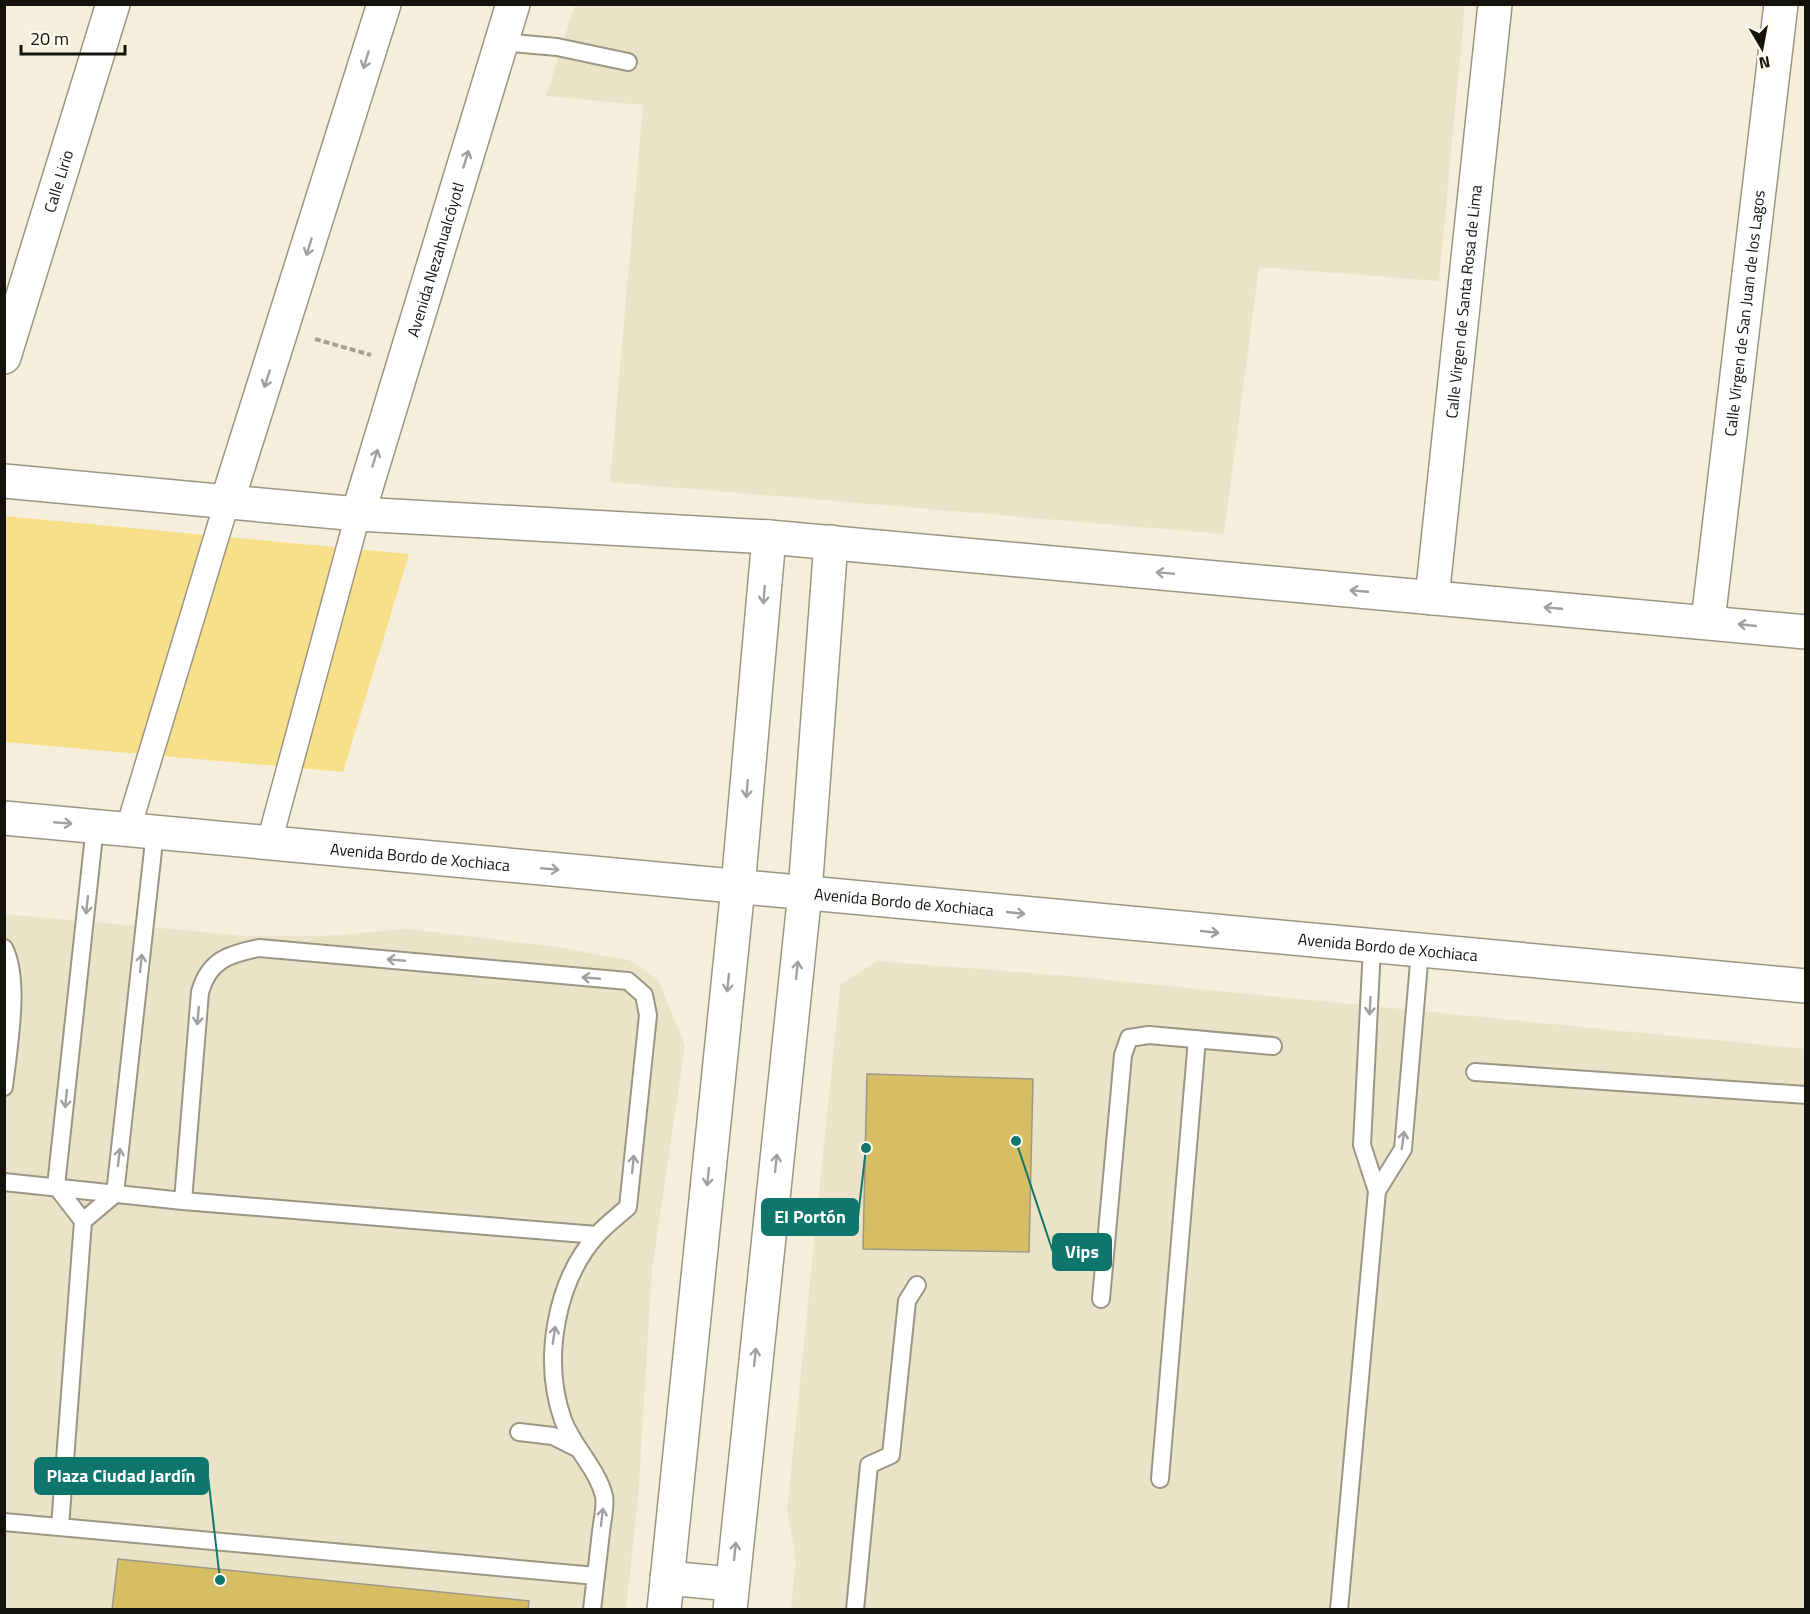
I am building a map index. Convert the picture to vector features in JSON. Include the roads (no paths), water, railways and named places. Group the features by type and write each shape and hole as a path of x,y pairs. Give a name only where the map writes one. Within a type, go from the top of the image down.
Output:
{"main road":[{"name":"Calle Lirio","path":"4,357 113,4"},
{"path":"227,502 384,4"},
{"name":"Avenida Nezahualcóyotl","path":"358,514 513,4"},
{"name":"Calle Virgen de Santa Rosa de Lima","path":"1432,598 1495,4"},
{"name":"Calle Virgen de San Juan de los Lagos","path":"1708,621 1781,4"},
{"path":"4,481 358,514 831,542 1432,598 1708,621 1806,632"},
{"path":"769,537 738,887 665,1594 731,1597 805,892 831,542"},
{"name":"Avenida Bordo de Xochiaca","path":"4,818 1806,986"}],"street":[{"path":"142,831 227,502"},
{"path":"269,843 358,514"}],"lane":[{"path":"501,42 558,47 628,62"},
{"path":"60,1527 82,1221 56,1186 95,826"},
{"path":"82,1221 115,1194 142,831"},
{"path":"1339,1610 1377,1191 1362,1145 1372,947"},
{"path":"4,948 10,959 13,979 4,1087"},
{"path":"183,1202 200,992 205,975 216,963 237,952 259,948 628,981 644,995 648,1016 628,1207 597,1235 581,1258 556,1318 552,1350 555,1386 563,1419 577,1448 600,1482 604,1500 592,1610"},
{"path":"1377,1191 1403,1149 1420,951"},
{"path":"1101,1299 1125,1046 1130,1038 1139,1034 1272,1046"},
{"path":"1160,1479 1197,1039"},
{"path":"1475,1072 1806,1095"},
{"path":"4,1182 183,1202 597,1235"},
{"path":"855,1610 868,1465 891,1455 907,1301 917,1286"},
{"path":"519,1432 553,1436 577,1448"},
{"path":"4,1521 596,1576"}],"place":[{"name":"Vips","path":"1016,1141"},
{"name":"El Portón","path":"866,1148"},
{"name":"Plaza Ciudad Jardín","path":"220,1580"}]}
